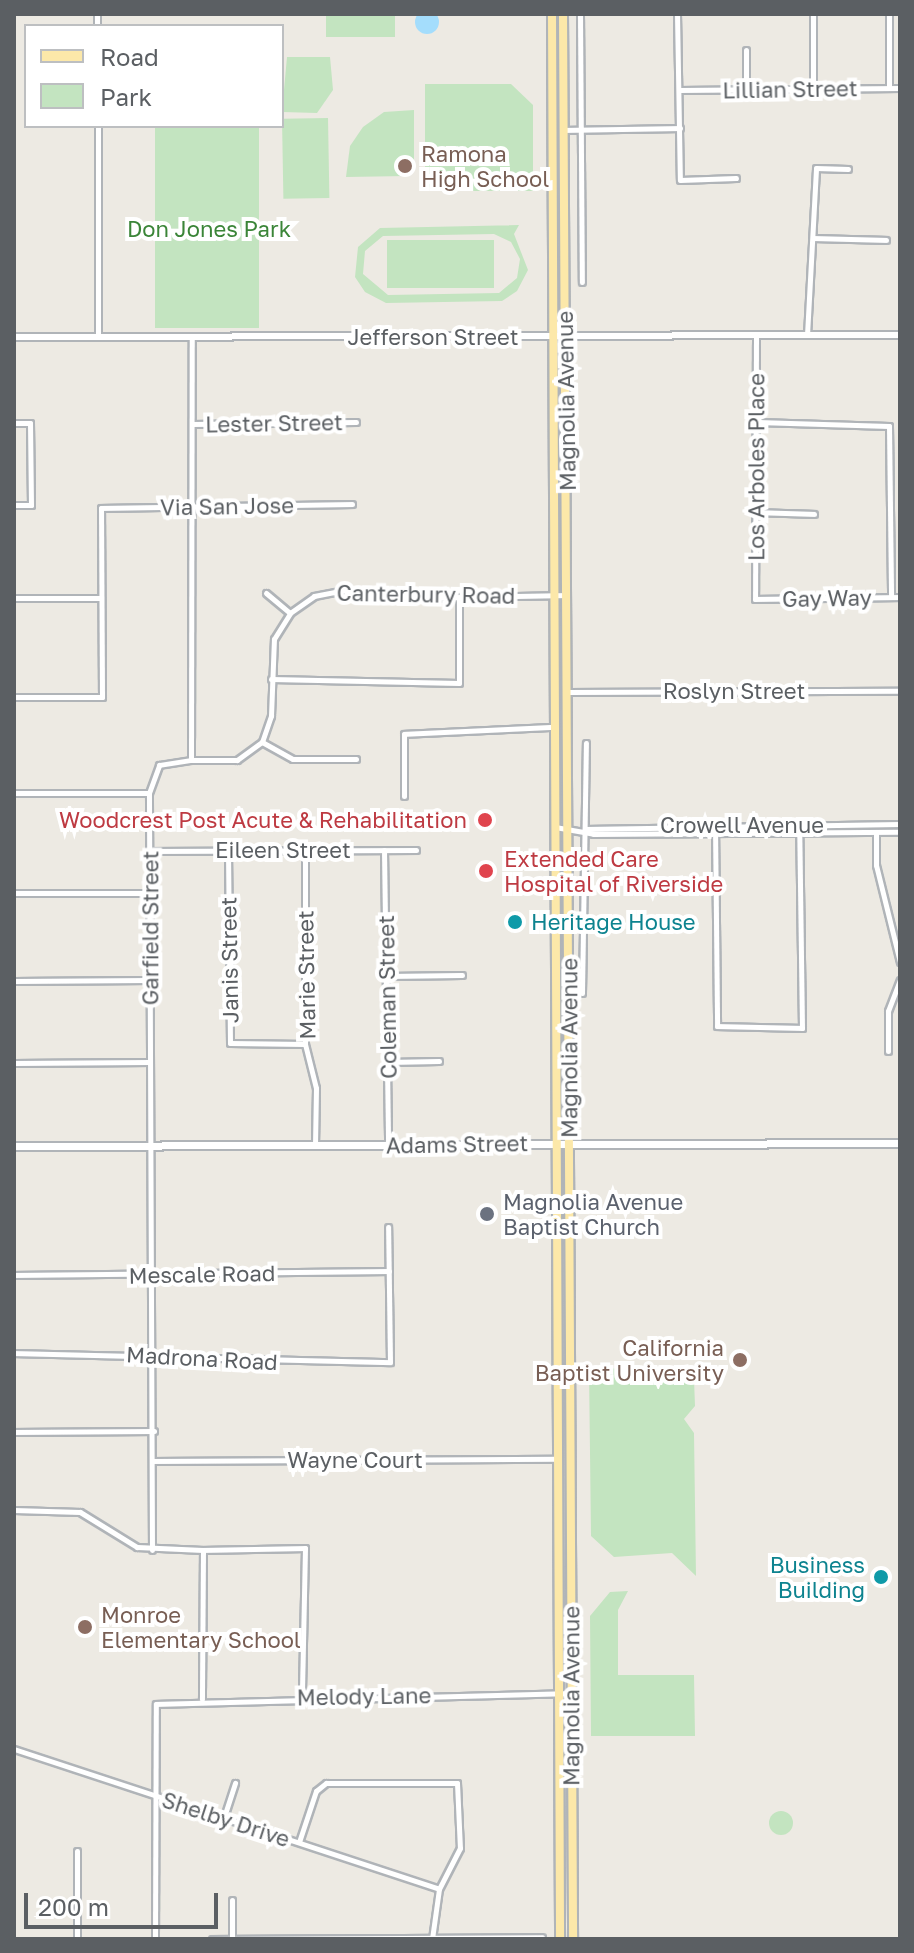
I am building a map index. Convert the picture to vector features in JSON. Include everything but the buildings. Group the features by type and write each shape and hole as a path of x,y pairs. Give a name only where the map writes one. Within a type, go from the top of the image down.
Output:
{"main road":[{"name":"Magnolia Avenue","path":"552,14 552,596 560,1939"},
{"name":"Magnolia Avenue","path":"563,14 570,828 573,1939"},
{"name":"Adams Street","path":"14,1146 900,1143"},
{"path":"557,1459 570,1458"}],"street":[{"path":"580,14 582,282"},
{"path":"677,14 680,180 736,178"},
{"path":"813,14 813,88"},
{"path":"889,14 889,88"},
{"path":"746,50 746,89"},
{"name":"Lillian Street","path":"679,90 900,88"},
{"path":"98,128 98,338"},
{"path":"564,130 680,128"},
{"path":"807,335 815,238 816,168 848,169"},
{"path":"815,238 886,240"},
{"name":"Los Arboles Place","path":"755,599 756,335"},
{"name":"Jefferson Street","path":"14,337 900,335"},
{"path":"191,760 192,338"},
{"name":"Lester Street","path":"192,424 356,422"},
{"path":"757,422 889,426 891,597"},
{"path":"14,423 30,423 31,505 14,505"},
{"name":"Via San Jose","path":"101,598 101,508 352,504"},
{"path":"756,512 814,514"},
{"name":"Canterbury Road","path":"290,613 336,590 459,598 568,595"},
{"path":"14,793 149,793 159,765 191,760 237,760 262,742 274,639 290,613 266,593"},
{"name":"Gay Way","path":"755,599 900,597"},
{"path":"14,598 101,598 102,697 14,697"},
{"path":"271,679 459,683 459,598"},
{"name":"Roslyn Street","path":"568,692 900,691"},
{"path":"404,796 404,734 553,727"},
{"path":"262,742 293,759 356,759"},
{"path":"582,993 586,743"},
{"name":"Garfield Street","path":"149,793 154,1431 152,1550"},
{"name":"Crowell Avenue","path":"585,829 900,824"},
{"path":"715,825 717,1026 802,1028 799,825"},
{"name":"Crowell Avenue","path":"555,827 715,833 900,832"},
{"path":"876,832 876,865 900,962"},
{"name":"Marie Street","path":"305,850 305,1044 314,1071 315,1145"},
{"name":"Coleman Street","path":"384,850 388,1145"},
{"name":"Eileen Street","path":"150,851 416,850"},
{"name":"Janis Street","path":"228,851 230,1043 305,1044"},
{"path":"14,893 149,893"},
{"path":"387,976 462,975"},
{"path":"14,981 150,980"},
{"path":"888,1051 888,1011 900,980"},
{"path":"388,1062 439,1061"},
{"path":"14,1063 150,1062"},
{"path":"388,1227 389,1271"},
{"name":"Mescale Road","path":"14,1275 389,1271"},
{"name":"Madrona Road","path":"14,1353 153,1353 216,1362 390,1362 389,1271"},
{"path":"14,1432 154,1431"},
{"name":"Wayne Court","path":"153,1461 557,1459"},
{"path":"14,1510 89,1515 122,1542 152,1550 305,1548 302,1697"},
{"path":"202,1699 203,1550"},
{"name":"Melody Lane","path":"155,1795 156,1704 202,1699 571,1693"},
{"name":"Shelby Drive","path":"14,1750 439,1889"},
{"path":"224,1817 235,1783"},
{"path":"299,1842 316,1791 326,1783 457,1783 460,1848 439,1889 432,1938"},
{"path":"155,1795 155,1939"},
{"path":"77,1851 77,1939"},
{"path":"232,1900 232,1939"},
{"path":"212,1939 542,1937"}],"green space":[{"path":"326,14 395,14 395,37 326,37"},
{"path":"287,57 330,57 333,90 317,113 284,112"},
{"path":"425,84 511,84 533,105 533,191 434,191 425,183"},
{"path":"414,110 414,170 407,176 346,177 350,146 363,127 384,112"},
{"path":"328,118 329,198 283,199 284,119"},
{"name":"Don Jones Park","path":"155,128 259,128 259,328 155,328"},
{"path":"519,225 514,234 528,270 517,291 502,301 386,303 365,292 355,277 358,247 380,228","holes":["494,234 511,242 520,259 517,278 499,293 388,295 363,274 365,251 383,236"]},
{"path":"387,240 494,240 494,288 387,288"},
{"path":"683,1367 694,1379 695,1406 684,1419 694,1433 696,1576 672,1553 614,1557 591,1536 589,1369"},
{"path":"628,1591 618,1610 618,1675 694,1675 695,1736 591,1736 590,1616 610,1592"},
{"path":"781,1811 789,1815 793,1823 789,1831 781,1835 773,1831 769,1823 773,1815"}],"water":[{"path":"427,10 435,14 439,22 435,30 427,34 419,30 415,22 419,14"}],"place":[{"name":"Ramona High School","path":"405,166"},
{"name":"Woodcrest Post Acute & Rehabilitation","path":"485,820"},
{"name":"Extended Care Hospital of Riverside","path":"486,871"},
{"name":"Heritage House","path":"515,922"},
{"name":"Magnolia Avenue Baptist Church","path":"487,1214"},
{"name":"California Baptist University","path":"740,1360"},
{"name":"Business Building","path":"881,1577"},
{"name":"Monroe Elementary School","path":"85,1627"}]}
